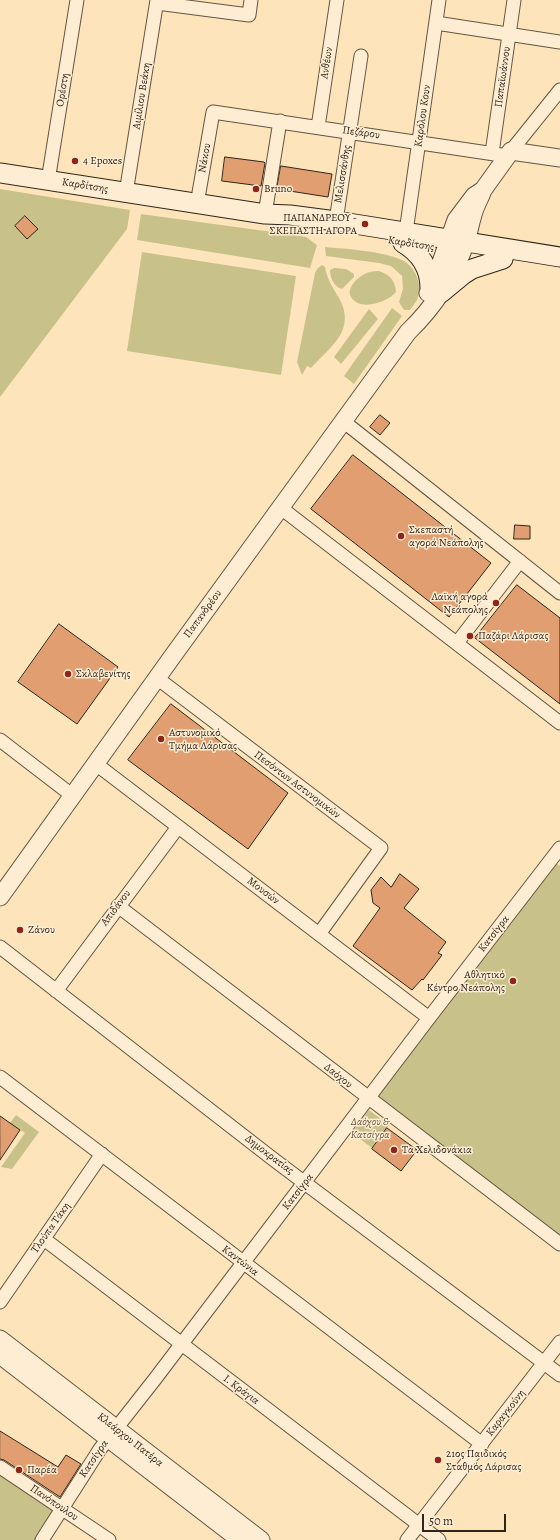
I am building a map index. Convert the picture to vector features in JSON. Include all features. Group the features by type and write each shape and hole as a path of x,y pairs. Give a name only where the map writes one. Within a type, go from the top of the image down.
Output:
{"main road":[{"name":"Καρδίτσης","path":"0,173 265,214 290,214 336,221 404,237"},
{"name":"Καρδίτσης","path":"265,214 287,223 404,237 462,242 560,257"},
{"path":"404,237 423,262 435,291 472,269 503,258"},
{"name":"Καρδίτσης","path":"462,242 503,258 560,268"}],"street":[{"name":"Ορέστη","path":"48,181 77,0"},
{"path":"157,2 249,15 251,0"},
{"name":"Ανθέων","path":"318,127 337,0"},
{"name":"Καρόλου Κουν","path":"404,237 420,142 439,0"},
{"name":"Παπαϊωάννου","path":"504,154 509,34 514,0"},
{"name":"Αιμίλιου Βεάκη","path":"126,193 157,2"},
{"path":"436,23 560,42"},
{"name":"Μελισσάνθης","path":"336,221 361,56"},
{"path":"462,242 483,190 504,154 560,90"},
{"name":"Πεζάρου","path":"213,112 504,154"},
{"name":"Νάκου","path":"197,204 213,112"},
{"path":"265,214 280,121"},
{"path":"504,154 560,158"},
{"path":"462,242 456,220 474,196 483,190"},
{"name":"Παπανδρέου","path":"0,897 343,421 408,332 421,318 435,291 452,275 462,242"},
{"path":"343,421 560,593"},
{"path":"281,508 457,642 560,723"},
{"path":"457,642 520,561"},
{"name":"Πεσόντων Αστυνομικών","path":"157,678 381,848 319,934"},
{"path":"0,740 74,796"},
{"name":"Μουσών","path":"96,764 429,1018"},
{"name":"Απιδάνου","path":"56,991 178,827"},
{"name":"Κατσίγρα","path":"42,1540 112,1434 306,1182 429,1018 559,852"},
{"name":"Δαόχου","path":"118,906 368,1099 560,1244"},
{"name":"Δημοκρατίας","path":"0,947 273,1159 306,1182 560,1375"},
{"name":"Καντώνια","path":"0,1077 482,1444"},
{"name":"Τλούπα Τάκη","path":"0,1302 102,1154"},
{"name":"Ι. Κράγια","path":"44,1240 439,1540"},
{"name":"Κλεάρχου Πατέρα","path":"0,1339 240,1540"},
{"name":"Καραγκούνη","path":"407,1540 560,1342"},
{"name":"Κλεάρχου Πατέρα","path":"0,1355 261,1540"},
{"name":"Πανόπουλου","path":"0,1466 109,1540"}],"green space":[{"path":"0,189 130,210 127,229 0,397"},
{"path":"141,214 306,237 317,245 310,268 137,240"},
{"path":"325,247 375,252 402,260 411,267 417,277 419,283 419,295 417,300 410,310 404,310 399,302 403,289 402,276 391,266 326,256"},
{"path":"142,252 296,276 281,375 127,351"},
{"path":"322,265 325,267 332,287 344,309 345,319 343,329 333,345 311,368 307,366 302,375 297,362 315,273"},
{"path":"334,268 346,269 354,274 354,277 342,289 335,284 332,279 330,270"},
{"path":"372,271 379,271 391,278 396,292 387,299 374,304 367,305 355,302 350,293 352,285 362,275"},
{"path":"392,308 402,316 354,384 344,376"},
{"path":"369,309 378,319 341,364 334,357"},
{"name":"Αθλητικό Κέντρο Νεάπολης","path":"556,863 560,866 560,1236 377,1096"},
{"name":"Δαόχου & Κατσίγρα","path":"369,1110 389,1125 372,1148 352,1133"},
{"path":"16,1115 39,1132 12,1169 1,1167 25,1133 10,1123"},
{"path":"0,1475 54,1511 35,1540 0,1540"}],"building":[{"path":"225,157 264,162 261,186 222,181"},
{"path":"281,166 332,174 328,197 277,189"},
{"path":"25,216 38,229 27,239 15,226"},
{"path":"380,415 390,423 380,435 370,427"},
{"name":"Σκεπαστή αγορά Νεάπολης","path":"353,455 491,563 449,617 311,509"},
{"path":"515,525 530,526 530,539 514,539"},
{"path":"517,585 560,618 560,704 475,638"},
{"name":"Σκλαβενίτης","path":"59,624 118,667 77,724 18,682"},
{"path":"171,704 288,793 248,849 128,760"},
{"path":"400,874 419,889 404,908 446,942 438,953 442,955 423,980 422,979 412,990 353,946 380,908 373,903 371,890 381,877 391,887"},
{"path":"0,1116 20,1130 0,1160"},
{"name":"Τα Χελιδονάκια","path":"387,1128 417,1150 401,1171 372,1149"},
{"path":"0,1431 58,1467 66,1455 81,1464 60,1497 4,1460 0,1459"}],"place":[{"name":"4 Epoxes","path":"75,161"},
{"name":"Bruno","path":"256,189"},
{"name":"ΠΑΠΑΝΔΡΕΟΥ - ΣΚΕΠΑΣΤΗ ΑΓΟΡΑ","path":"365,224"},
{"name":"Σκεπαστή αγορά Νεάπολης","path":"401,536"},
{"name":"Λαϊκή αγορά Νεάπολης","path":"496,603"},
{"name":"Παζάρι Λάρισας","path":"470,636"},
{"name":"Σκλαβενίτης","path":"68,674"},
{"name":"Αστυνομικό Τμήμα Λάρισας","path":"161,739"},
{"name":"Ζάνου","path":"20,930"},
{"name":"Αθλητικό Κέντρο Νεάπολης","path":"513,981"},
{"name":"Τα Χελιδονάκια","path":"394,1150"},
{"name":"21ος Παιδικός Σταθμός Λάρισας","path":"438,1460"},
{"name":"Παρέα","path":"19,1470"}]}
